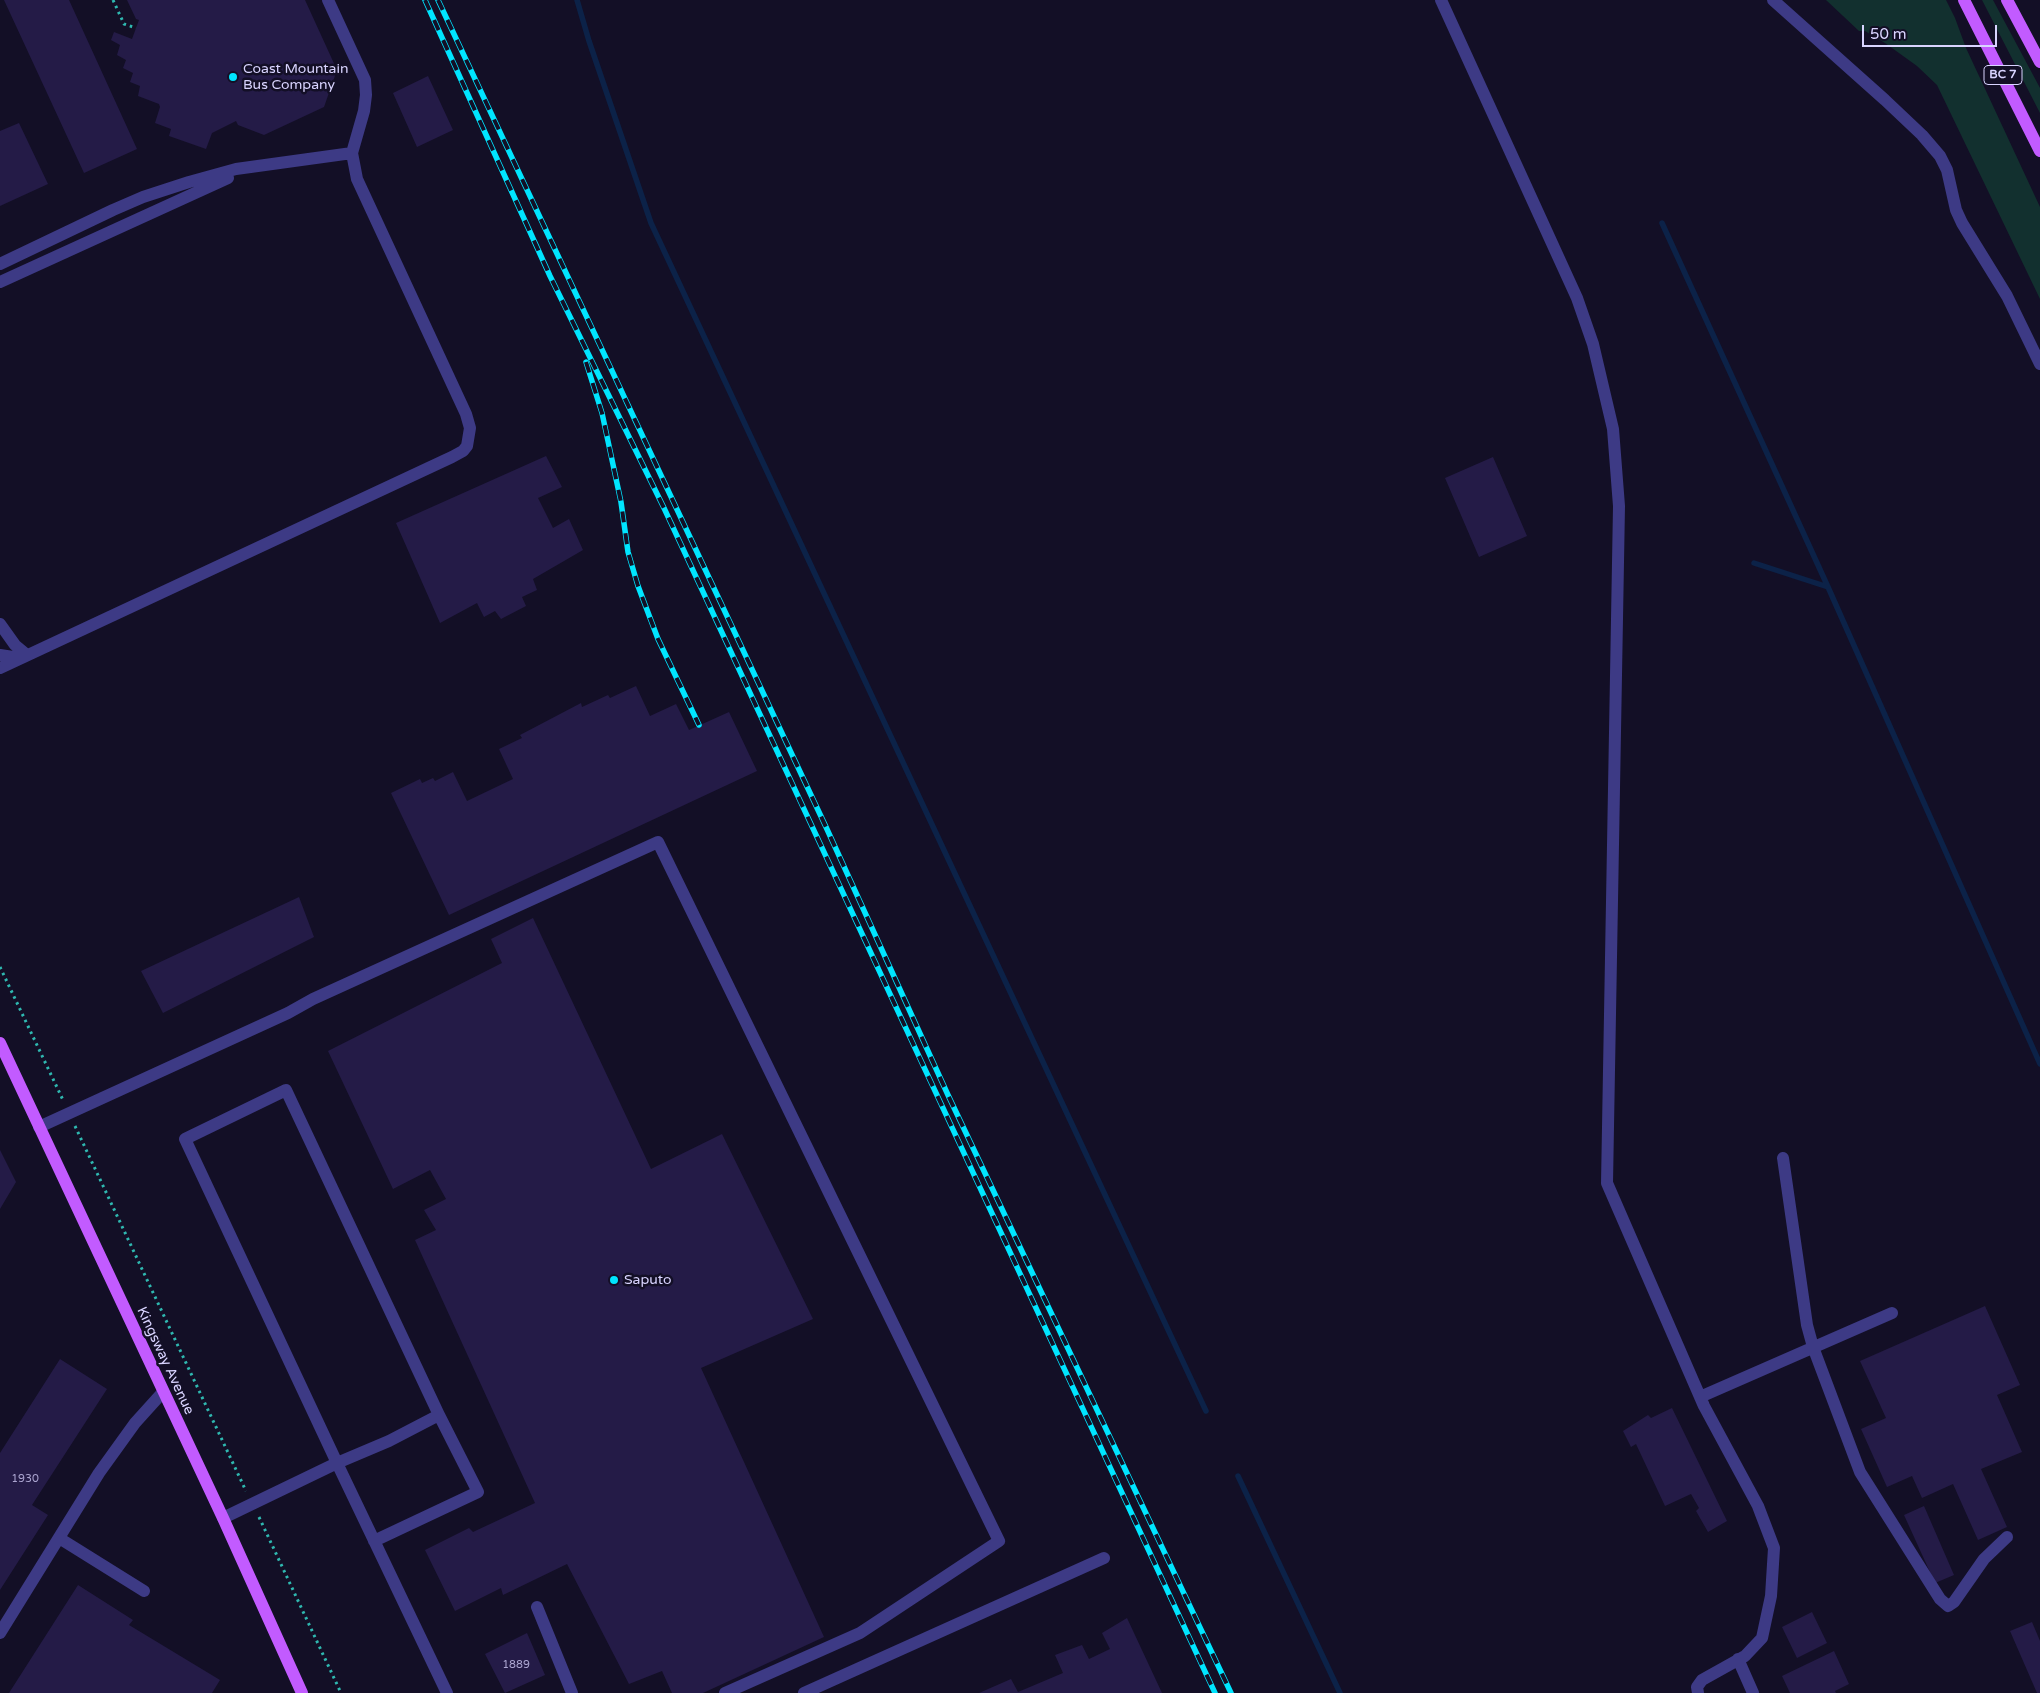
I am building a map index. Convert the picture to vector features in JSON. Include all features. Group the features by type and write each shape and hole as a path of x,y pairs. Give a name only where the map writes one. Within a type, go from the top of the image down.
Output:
{"main road":[{"name":"BC 7","path":"1964,0 2040,151"},
{"name":"BC 7","path":"2007,0 2040,62"},
{"name":"Kingsway Avenue","path":"0,1043 223,1518 302,1693"}],"lane":[{"path":"0,668 458,455 467,446 470,428 466,414 362,191 353,167 352,153 364,111 366,95 364,80 328,0"},
{"path":"1441,0 1577,298 1593,344 1613,429 1619,506 1607,1183 1700,1397 1758,1506 1774,1548 1770,1596 1762,1638 1745,1656 1702,1680 1697,1687 1698,1693"},
{"path":"1772,0 1885,100 1922,135 1940,156 1947,170 1956,210 2007,296 2040,364"},
{"path":"0,264 143,197 189,182 253,166 352,153"},
{"path":"0,282 253,166"},
{"path":"0,624 15,645 27,655"},
{"path":"0,655 13,657 27,655"},
{"path":"39,1127 288,1013 313,999 658,842 999,1541 860,1633 725,1693"},
{"path":"374,1541 478,1492 439,1415 286,1090 185,1139 337,1463 374,1541 447,1693"},
{"path":"1783,1158 1807,1324 1813,1348 1860,1472 1940,1600 1948,1606 1954,1602 1984,1559 2007,1537"},
{"path":"1700,1397 1892,1312"},
{"path":"0,1633 99,1473 135,1423 164,1392"},
{"path":"223,1518 337,1463 389,1441 439,1415"},
{"path":"59,1538 144,1591"},
{"path":"804,1693 1104,1558"},
{"path":"537,1607 572,1693"},
{"path":"1738,1659 1753,1693"}],"path":[{"path":"113,0 124,24 136,28"},
{"path":"0,967 62,1099"},
{"path":"76,1126 244,1487"},
{"path":"263,1526 341,1693"}],"green space":[{"path":"1826,0 1946,0 1966,48 2040,207 2040,299 1937,85 1917,66 1885,43 1865,31 1859,31"},
{"path":"1982,0 1993,0 2040,88 2040,113"}],"building":[{"path":"4,0 69,0 137,149 84,173"},
{"name":"Coast Mountain Bus Company","path":"127,0 305,0 337,70 324,107 264,135 238,125 236,121 212,133 206,149 169,136 171,129 155,123 160,107 159,104 138,96 140,86 130,82 133,73 123,68 126,60 117,55 120,45 111,40 114,32 132,39 139,20 136,19"},
{"path":"428,76 453,130 417,147 393,93"},
{"path":"19,123 48,184 0,206 0,131"},
{"path":"546,456 562,487 538,498 553,528 569,519 583,550 533,579 537,590 522,597 526,606 501,619 495,611 484,617 477,603 440,623 396,523"},
{"path":"1493,457 1527,536 1479,557 1445,478"},
{"path":"636,686 650,716 676,704 689,730 729,712 757,771 449,915 391,793 420,779 422,783 433,778 435,781 453,772 467,801 513,779 499,749 522,738 520,735 581,703 582,707 608,695 610,698"},
{"path":"299,897 314,937 163,1013 141,971"},
{"name":"Saputo","path":"533,918 651,1169 722,1134 813,1319 701,1368 824,1637 703,1693 672,1693 662,1671 629,1684 567,1564 503,1595 501,1588 455,1611 425,1550 469,1528 473,1532 535,1503 415,1240 436,1230 424,1210 446,1199 430,1170 393,1189 328,1051 502,963 491,939"},
{"path":"0,1150 16,1182 0,1209"},
{"path":"1985,1306 2020,1385 1997,1395 2022,1452 1981,1469 2007,1527 1978,1540 1953,1484 1922,1498 1912,1476 1887,1487 1861,1429 1886,1418 1860,1361"},
{"path":"60,1359 107,1389 32,1505 48,1515 0,1590 0,1453"},
{"path":"1672,1408 1727,1521 1708,1532 1696,1511 1699,1508 1691,1494 1665,1506 1636,1444 1631,1447 1623,1431 1648,1415 1651,1418"},
{"path":"1924,1506 1954,1575 1935,1583 1904,1515"},
{"path":"78,1585 133,1620 129,1625 220,1680 212,1693 9,1693"},
{"path":"1812,1612 1827,1643 1797,1658 1782,1627"},
{"path":"1127,1618 1162,1693 979,1693 1011,1679 1018,1692 1063,1673 1055,1655 1082,1645 1089,1659 1110,1649 1102,1633"},
{"path":"2032,1622 2040,1641 2040,1693 2037,1693 2010,1631"},
{"path":"527,1633 545,1675 505,1693 485,1654"},
{"path":"1834,1651 1849,1684 1835,1691 1836,1693 1790,1693 1782,1676"}],"waterway":[{"path":"577,0 589,41 651,223 1206,1411"},
{"path":"1662,223 1828,587 2040,1064"},
{"path":"1754,563 1828,587"},
{"path":"1238,1476 1340,1693"}],"railway":[{"path":"425,0 550,276 664,508 1215,1693"},
{"path":"438,0 826,827 948,1095 1231,1693"},
{"path":"586,362 602,413 621,502 628,552 638,586 658,639 699,725"}],"place":[{"name":"Coast Mountain Bus Company","path":"233,77"},
{"name":"Saputo","path":"614,1280"}]}
